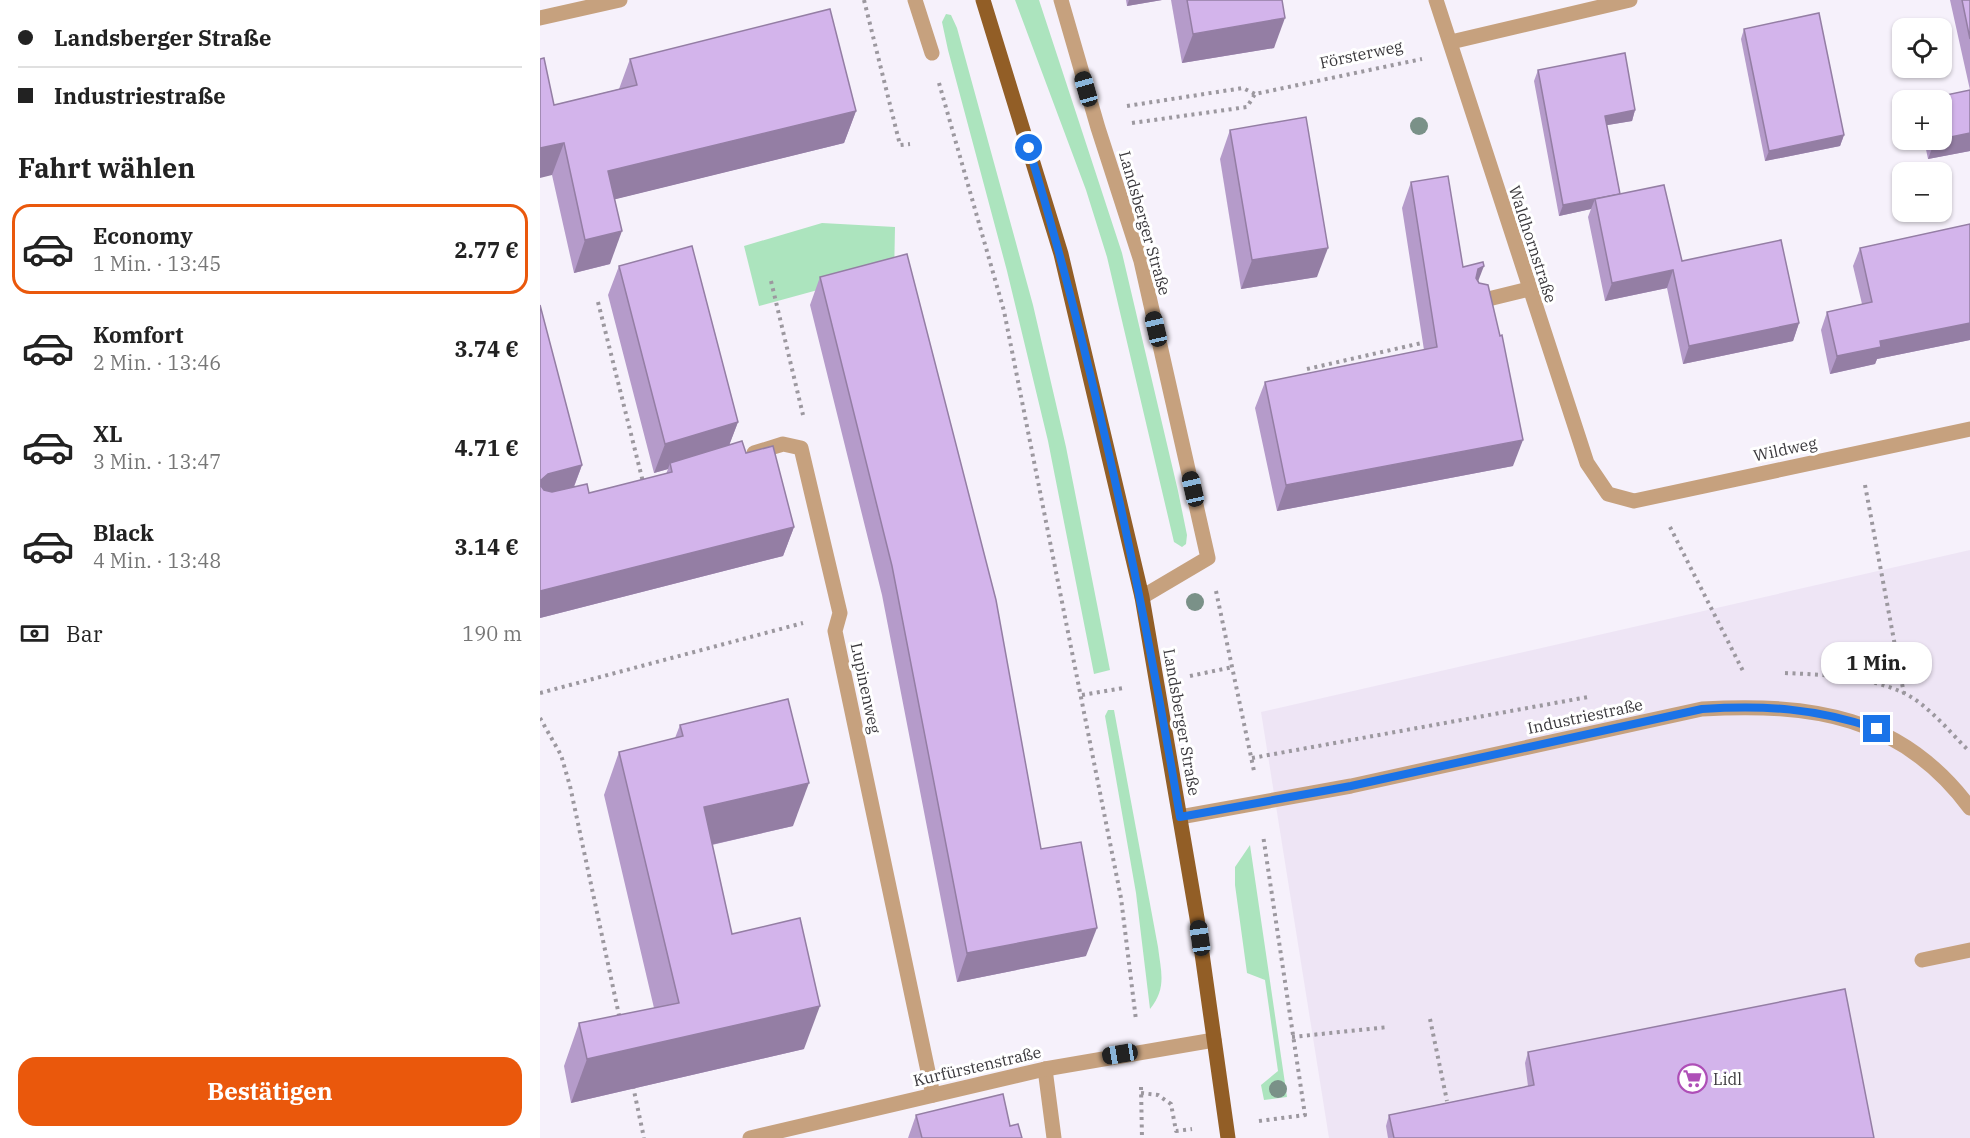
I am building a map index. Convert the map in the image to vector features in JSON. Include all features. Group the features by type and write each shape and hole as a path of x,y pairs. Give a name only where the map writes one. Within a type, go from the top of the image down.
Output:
{"main road":[{"name":"Landsberger Straße","path":"983,0 1061,254 1142,597 1180,817 1228,1138"}],"street":[{"path":"540,18 620,0"},
{"path":"915,0 932,53"},
{"name":"Landsberger Straße","path":"1061,0 1098,128 1141,261 1208,558"},
{"name":"Waldhornstraße","path":"1436,0 1587,463 1608,494"},
{"path":"1451,42 1630,0"},
{"path":"1476,302 1529,289"},
{"name":"Wildweg","path":"1608,494 1634,501 1970,429"},
{"path":"741,457 783,444 801,448"},
{"name":"Lupinenweg","path":"801,448 840,613 836,632 933,1095"},
{"path":"1142,597 1208,558"},
{"name":"Industriestraße","path":"1180,817 1351,786 1702,709 1750,706 1792,708 1840,716 1877,729 1913,749 1940,771 1970,808"},
{"path":"1922,960 1970,950"},
{"name":"Kurfürstenstraße","path":"750,1138 1045,1069 1214,1040"},
{"path":"1045,1069 1054,1138"}],"path":[{"path":"864,0 900,145 910,144"},
{"name":"Försterweg","path":"1098,128 1246,106 1255,94 1420,60 1451,42"},
{"path":"932,53 1004,311 1121,898 1140,1051"},
{"path":"1127,106 1243,88 1255,94"},
{"path":"771,281 806,426 801,448"},
{"path":"598,302 644,486"},
{"path":"1307,369 1434,341"},
{"path":"1858,452 1904,694"},
{"path":"1655,496 1744,674"},
{"path":"1208,558 1260,802 1266,868 1292,1037 1388,1027"},
{"path":"540,693 840,613"},
{"path":"540,718 561,755 570,786 622,1032"},
{"path":"1430,1018 1447,1101"},
{"path":"632,1079 645,1138"},
{"path":"1141,1092 1142,1138"}],"shaded area":[{"path":"1970,550 1970,1138 1329,1138 1261,712"}],"green space":[{"path":"1015,0 1039,0 1122,253 1187,535 1186,544 1182,547 1174,542 1107,257 1086,190"},
{"path":"946,14 951,15 957,28 1033,305 1066,447 1110,670 1094,674 1048,441 1007,271 948,50 942,22"},
{"path":"822,223 895,227 894,279 836,285 759,306 744,246"},
{"path":"1108,710 1114,710 1158,947 1162,980 1159,994 1150,1009 1136,893 1105,716"},
{"path":"1250,845 1287,1097 1264,1100 1261,1085 1278,1071 1265,980 1247,973 1235,885 1235,867"}],"building":[{"path":"1187,0 1282,0 1285,18 1193,34"},
{"path":"1962,0 1970,0 1970,39"},
{"path":"830,9 856,111 608,171 622,231 585,240 564,143 540,148 540,59 544,58 554,105 637,85 630,59"},
{"path":"1819,13 1844,135 1769,151 1744,29"},
{"path":"1625,53 1635,110 1605,116 1620,194 1563,205 1538,70"},
{"path":"1970,90 1970,133 1952,137 1952,94"},
{"path":"1306,117 1328,248 1252,260 1230,130"},
{"path":"1448,176 1463,267 1483,262 1484,266 1478,269 1476,278 1479,283 1488,285 1500,336 1502,335 1523,440 1286,485 1265,382 1437,347 1411,182"},
{"path":"1664,185 1682,261 1781,240 1799,323 1689,346 1673,270 1612,283 1595,199"},
{"path":"1970,224 1970,323 1880,341 1881,347 1837,356 1827,312 1872,302 1860,248"},
{"path":"692,246 738,422 665,444 619,266"},
{"path":"907,254 996,600 1041,849 1081,842 1097,928 967,953 892,566 820,277"},
{"path":"540,305 582,465 548,474 541,480 544,490 552,492 587,484 589,493 672,472 670,463 742,441 746,453 773,446 794,527 540,591"},
{"path":"788,699 809,783 704,807 732,934 800,918 820,1006 587,1059 579,1023 679,1003 619,752 683,736 680,725"},
{"name":"Lidl","path":"1845,989 1874,1138 1394,1138 1389,1115 1534,1085 1528,1052"},
{"path":"1003,1094 1010,1126 1018,1124 1022,1138 922,1138 916,1115"}],"place":[{"name":"Lidl","path":"1692,1079"}],"route":[{"path":"1029,148 1061,254 1142,597 1180,817 1351,786 1702,709 1750,706 1792,708 1840,716 1877,729"}]}
